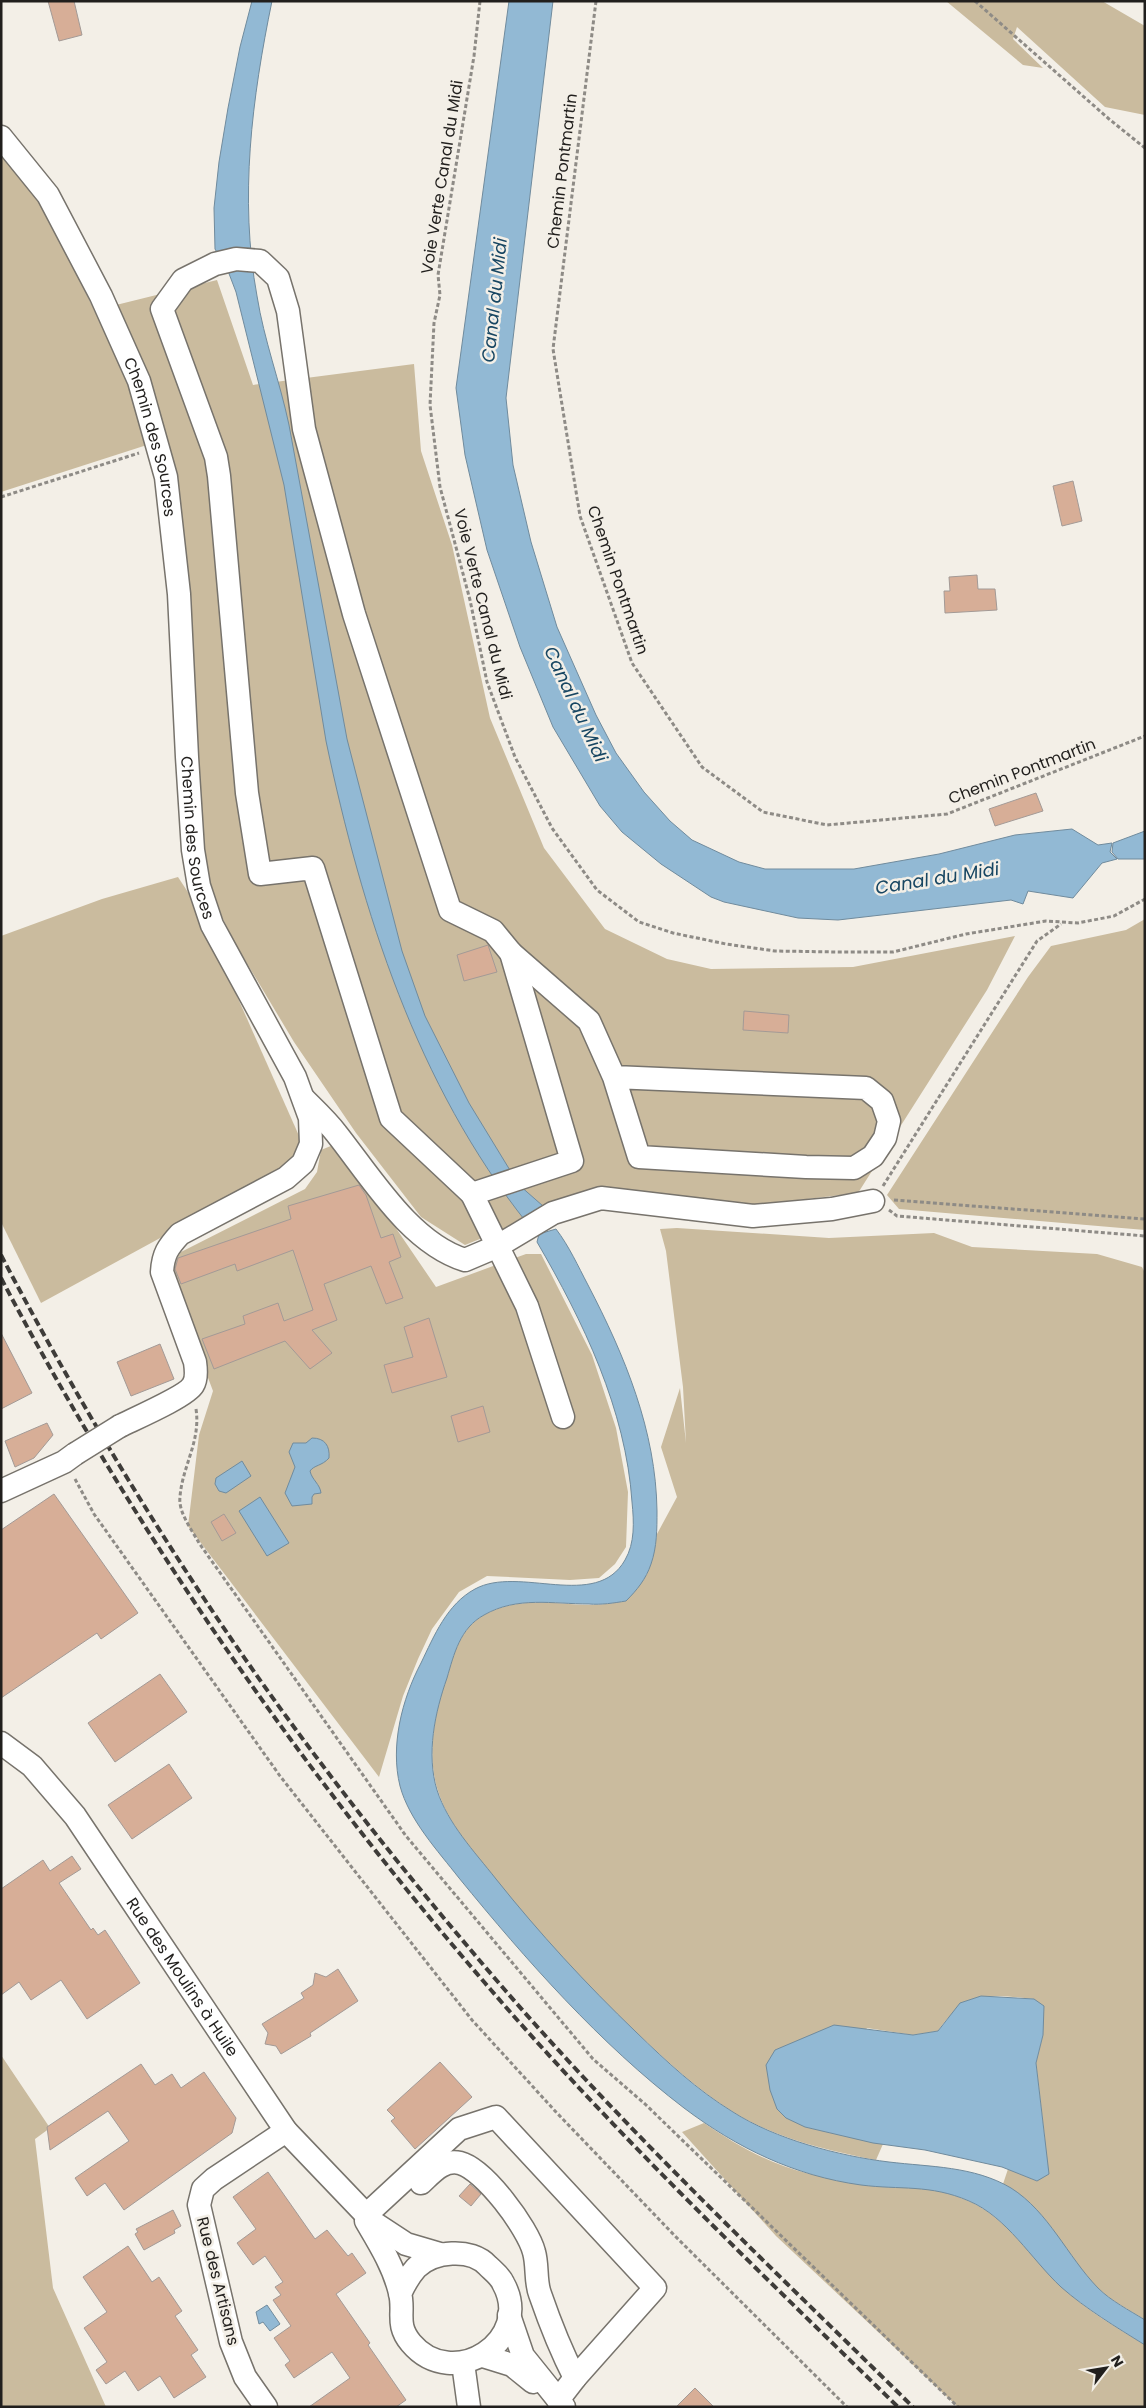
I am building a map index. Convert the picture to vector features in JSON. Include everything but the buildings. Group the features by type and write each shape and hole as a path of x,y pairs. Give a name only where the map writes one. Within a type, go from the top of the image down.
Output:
{"street":[{"name":"Chemin des Sources","path":"1,137 48,195 101,296 139,381 166,477 180,594 193,850 199,886 212,925 295,1077 310,1118 311,1144 303,1163 286,1178 180,1234 168,1247 162,1258 162,1272 195,1362 196,1375 193,1386"},
{"path":"563,1417 527,1306 498,1246 478,1192 390,1118 313,868 260,874 247,793 216,457 162,309 183,280 215,264 236,259 260,261 278,278 288,311 304,429 354,614 450,910 493,931 511,953 590,1021 614,1077 639,1157 854,1168 873,1156 885,1138 889,1121 882,1101 866,1088 614,1077"},
{"path":"478,1192 572,1161 511,953"},
{"path":"303,1098 335,1131 367,1175 419,1234 449,1255 465,1260 498,1246 553,1213 601,1198 753,1216 832,1209 873,1201"},
{"path":"1,1491 70,1458 120,1426 183,1394 193,1386"},
{"name":"Rue des Moulins à Huile","path":"1,1743 32,1766 75,1816 286,2131 367,2217 406,2244 440,2254"},
{"path":"367,2217 459,2129 496,2117 655,2288 575,2378 561,2404"},
{"name":"Rue des Artisans","path":"266,2407 245,2376 231,2342 199,2205 203,2189 214,2179 286,2131"},
{"path":"367,2217 441,2165 459,2163 475,2172 494,2188 514,2214 534,2250 539,2290 554,2332 575,2378"},
{"name":"Rue des Moulins à Huile","path":"367,2217 382,2248 400,2294"},
{"path":"440,2254 465,2254 485,2262 502,2280 506,2290 509,2315 523,2356 561,2404 512,2365 473,2360 434,2360 412,2345 406,2337 400,2318 400,2294 405,2282 417,2267 440,2254"},
{"path":"469,2407 473,2360 504,2333 509,2315"}],"path":[{"name":"Voie Verte Canal du Midi","path":"480,1 474,56 438,274 440,294 434,323 430,405 440,487 470,600 487,682 515,757 552,828 597,890 639,922 673,933 726,944 775,951 893,952 966,934 1046,921 1078,922 1114,916 1145,899"},
{"name":"Chemin Pontmartin","path":"596,1 553,349 580,516 632,663 702,767 763,812 827,825 947,814 1145,736"},
{"path":"975,1 1109,119 1145,148"},
{"path":"1,497 158,447"},
{"path":"873,1201 1036,941 1062,923"},
{"path":"873,1201 905,1199 1145,1219"},
{"path":"873,1201 897,1216 1145,1236"},
{"path":"193,1386 198,1418 193,1452 179,1498 186,1520 199,1543 406,1836 593,2058 645,2104 958,2407"},
{"path":"70,1458 100,1522 280,1776 472,2020 556,2112 675,2236 847,2407"}],"shaded area":[{"path":"946,1 1102,1 1145,26 1145,115 1105,107 1017,27 1013,39 1043,68 1023,65"},
{"path":"1,153 42,204 133,389 150,444 1,492"},
{"path":"217,280 253,385 414,364 421,451 452,545 490,718 544,848 605,929 667,959 711,969 853,967 1015,936 987,990 858,1193 755,1205 707,1202 612,1188 567,1198 517,1224 465,1245 421,1217 356,1133 294,1042 236,945 216,905 207,875 200,823 191,628 116,305"},
{"path":"178,877 197,906 300,1138 297,1156 283,1171 41,1303 1,1222 1,936 102,899"},
{"path":"1145,919 1145,1230 899,1209 887,1195 1028,977 1051,946 1126,930"},
{"path":"338,1143 436,1287 526,1254 541,1254 592,1355 616,1428 628,1492 626,1547 615,1564 599,1578 570,1580 487,1576 459,1592 432,1629 418,1659 403,1696 379,1777 188,1526 199,1435 213,1391 168,1272 181,1252 305,1189 317,1172 321,1150"},
{"path":"677,1228 829,1238 934,1233 972,1247 1097,1254 1142,1267 1145,1273 1145,2320 1100,2290 1087,2277 1044,2219 1019,2194 1003,2184 1008,2169 1037,2181 1045,2139 1036,2063 1043,2035 1034,1999 1005,1996 980,1998 958,2008 938,2031 913,2035 867,2028 805,2127 883,2144 876,2160 804,2143 768,2130 735,2113 685,2076 638,2034 582,1979 530,1921 463,1838 443,1803 438,1791 433,1765 432,1751 435,1724 440,1697 454,1655 462,1636 468,1628 484,1615 510,1605 536,1602 594,1605 626,1601 647,1574 653,1557 657,1534 677,1497 661,1447 680,1388 686,1443 683,1387 666,1251 660,1229"},
{"path":"1,2055 50,2128 35,2139 53,2288 106,2407 1,2407"},
{"path":"704,2123 753,2152 792,2169 826,2177 907,2185 947,2193 981,2207 1007,2228 1052,2278 1073,2297 1103,2319 1145,2345 1145,2407 958,2407 776,2236 682,2132"}],"water":[{"path":"252,1 272,1 259,74 250,148 249,222 252,259 260,312 289,425 347,739 402,951 425,1016 469,1103 519,1185 543,1206 527,1223 488,1170 454,1114 425,1055 399,994 376,932 340,805 326,741 284,485 236,292 228,271 215,249 214,208 219,162 240,47"},
{"name":"Canal du Midi","path":"509,1 553,1 506,398 513,465 531,542 557,627 596,715 616,753 644,792 670,821 692,840 739,862 765,869 854,869 939,854 1015,835 1072,829 1098,845 1112,843 1110,852 1117,859 1102,863 1073,898 1028,891 1023,904 1011,900 838,920 798,918 724,902 711,897 661,864 622,832 600,806 553,727 520,647 487,550 465,455 456,388"},
{"path":"1145,831 1145,859 1118,859 1112,852 1113,843"},
{"path":"556,1229 573,1256 602,1312 636,1395 651,1452 655,1481 657,1518 654,1551 651,1564 644,1579 626,1601 598,1604 535,1602 509,1605 484,1615 469,1627 459,1642 452,1660 433,1733 432,1762 434,1776 437,1790 448,1814 462,1837 563,1958 648,2043 707,2094 750,2122 808,2145 870,2159 967,2171 982,2175 1011,2188 1036,2209 1087,2276 1103,2293 1145,2320 1145,2345 1102,2318 1061,2287 1007,2228 983,2208 969,2201 941,2192 915,2188 861,2185 813,2175 746,2148 684,2108 623,2057 537,1970 459,1878 425,1835 410,1811 404,1799 397,1771 397,1739 403,1707 414,1677 436,1632 449,1612 465,1595 475,1589 493,1583 576,1585 596,1583 612,1575 625,1560 631,1547 633,1517 628,1468 611,1400 600,1367 586,1335 537,1242 539,1234"},
{"path":"312,1438 323,1441 329,1450 329,1458 310,1471 321,1493 314,1494 312,1504 292,1506 285,1493 295,1467 289,1452 293,1443 306,1443"},
{"path":"242,1461 251,1476 226,1493 219,1491 215,1484 216,1478"},
{"path":"260,1497 289,1543 267,1556 239,1511"},
{"path":"981,1996 1034,1999 1044,2006 1043,2035 1036,2063 1049,2174 1037,2181 1002,2167 925,2150 873,2143 805,2127 786,2118 777,2109 770,2090 766,2065 775,2050 834,2025 913,2035 938,2031 960,2003"},
{"path":"267,2305 280,2324 270,2331 263,2322 259,2324 256,2312"}],"railway":[{"path":"1,1255 98,1430 205,1600 309,1748 383,1843 498,1982 597,2092 701,2199 913,2407"},
{"path":"1,1278 53,1373 108,1467 166,1558 288,1736 354,1823 421,1907 539,2045 690,2203 898,2407"}]}
